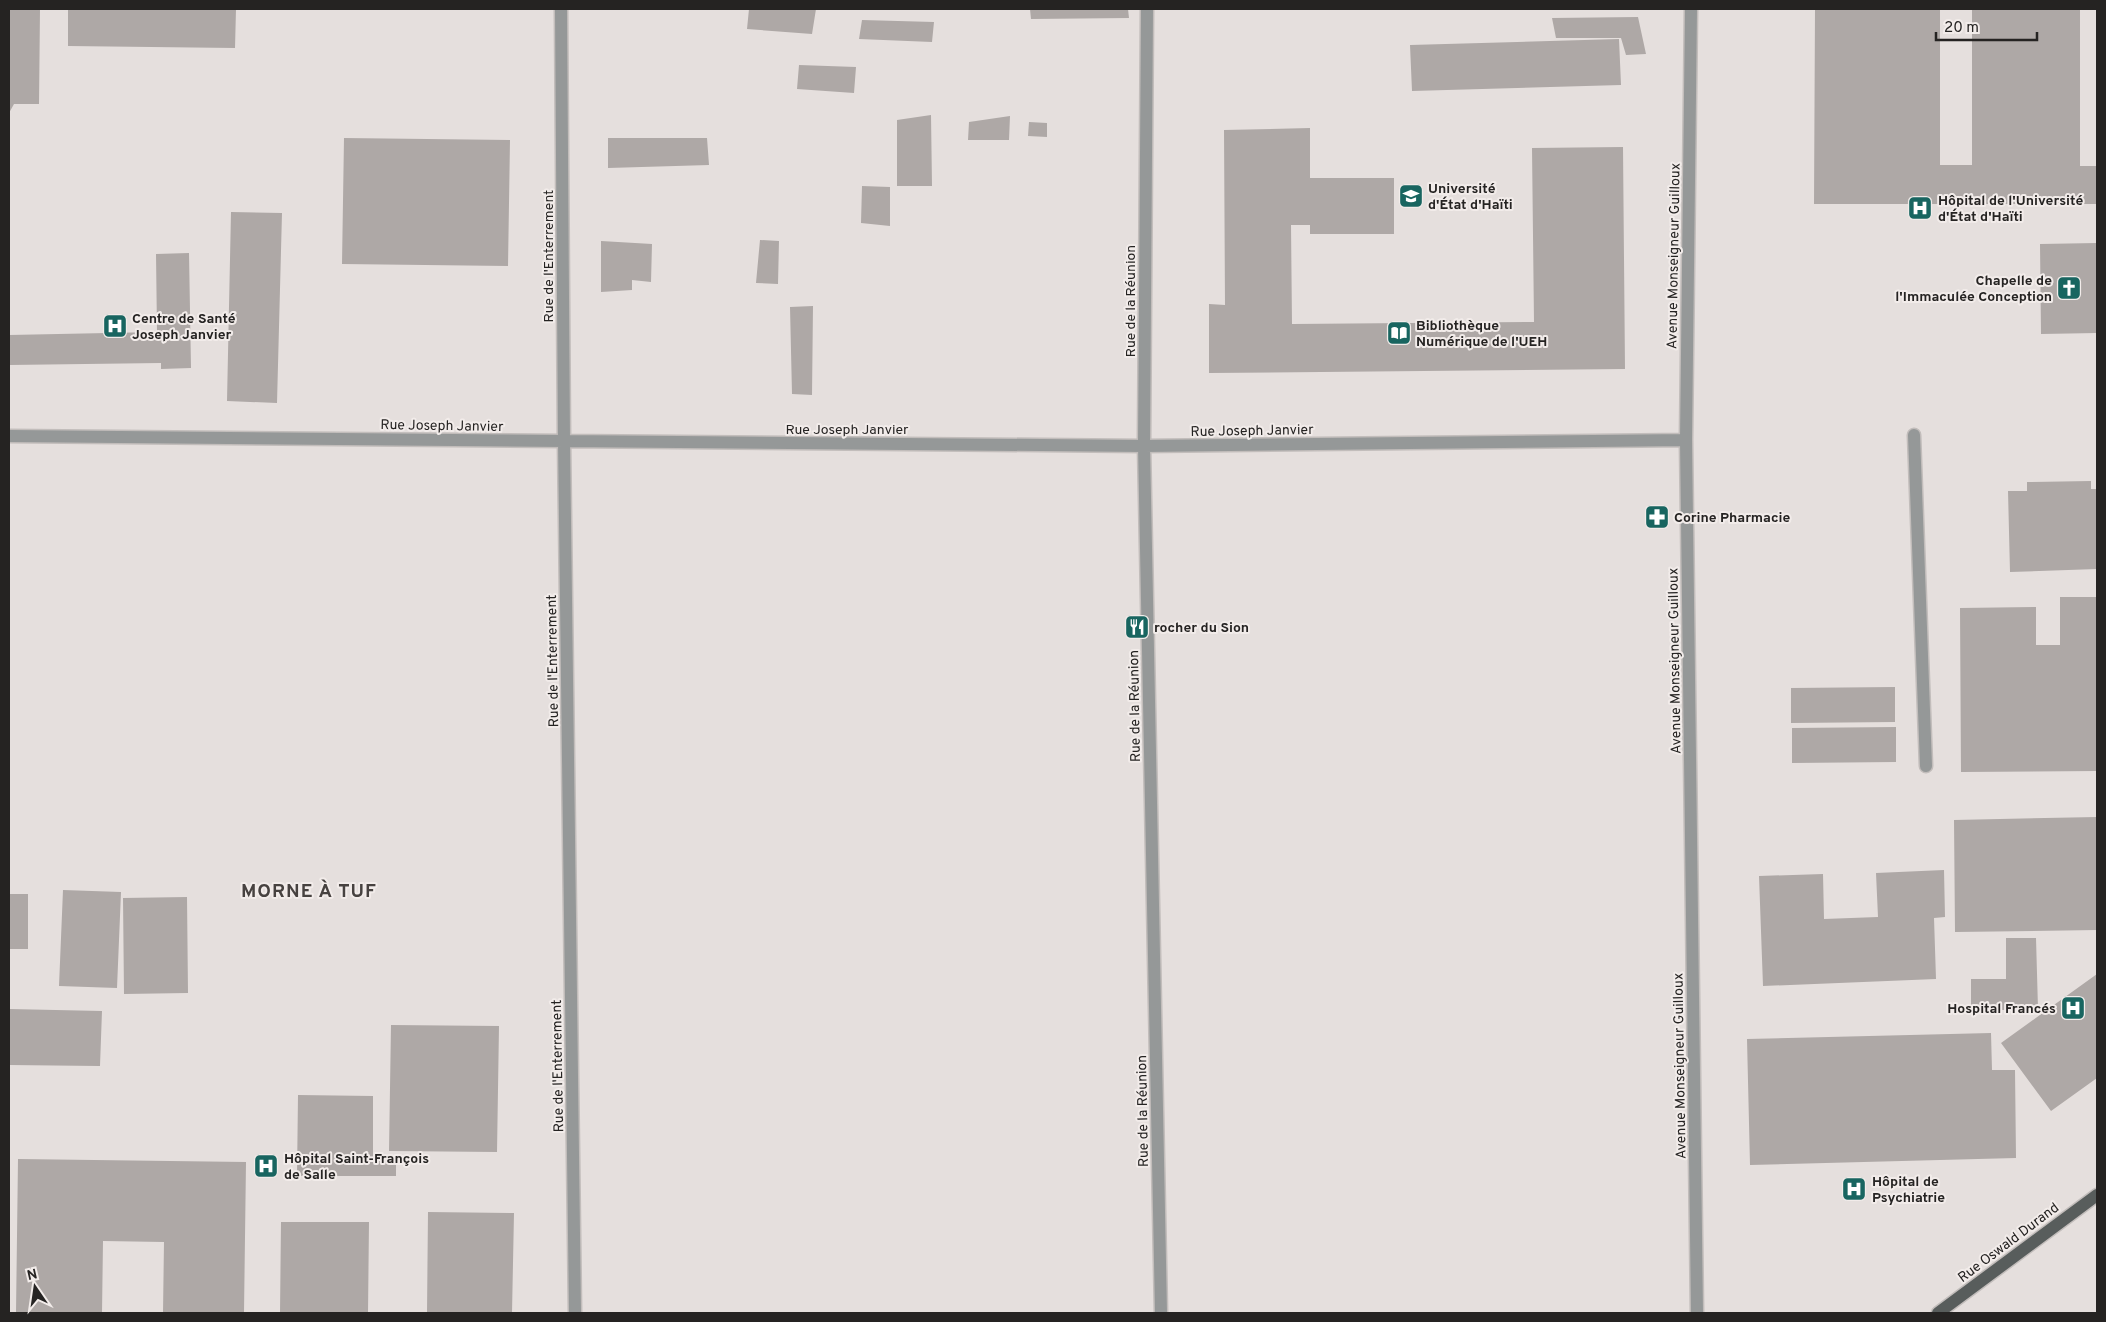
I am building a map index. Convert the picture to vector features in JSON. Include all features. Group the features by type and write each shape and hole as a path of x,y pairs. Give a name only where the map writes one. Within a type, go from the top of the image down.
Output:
{"main road":[{"name":"Rue Oswald Durand","path":"1938,1313 2097,1195"}],"street":[{"name":"Rue de l'Enterrement","path":"562,9 564,441 575,1313"},
{"name":"Rue de la Réunion","path":"1146,9 1144,446 1161,1313"},
{"name":"Avenue Monseigneur Guilloux","path":"1691,9 1686,440 1697,1313"},
{"path":"1914,435 1926,766"},
{"name":"Rue Joseph Janvier","path":"9,436 1144,446 1686,440"}],"building":[{"path":"9,9 40,9 39,104 14,104 9,113"},
{"path":"68,9 236,9 235,48 68,46"},
{"path":"749,9 816,9 812,34 747,29"},
{"path":"1030,9 1128,9 1129,18 1031,19"},
{"path":"1815,9 1940,9 1940,165 1972,165 1972,9 2080,9 2080,166 2097,166 2097,204 1814,204"},
{"path":"1638,17 1646,54 1626,55 1621,38 1556,38 1552,18"},
{"path":"862,20 934,22 932,42 859,39"},
{"path":"1619,39 1621,85 1412,91 1410,45"},
{"path":"799,65 856,67 854,93 797,89"},
{"path":"931,115 932,186 897,186 897,120"},
{"path":"1010,116 1009,140 968,140 969,122"},
{"path":"1029,122 1047,123 1047,137 1028,136"},
{"path":"1310,128 1310,178 1394,178 1394,234 1310,234 1310,225 1291,225 1292,324 1534,322 1532,148 1623,147 1625,369 1209,373 1209,304 1225,305 1224,130"},
{"path":"344,138 510,140 508,266 342,264"},
{"path":"608,138 707,138 709,165 608,168"},
{"path":"862,186 890,187 890,226 861,223"},
{"path":"231,212 282,213 277,403 227,401"},
{"path":"760,240 779,241 778,284 756,283"},
{"path":"601,241 652,244 651,282 632,280 632,290 601,292"},
{"name":"Chapelle de l'Immaculée Conception","path":"2097,243 2097,333 2041,334 2040,244"},
{"path":"189,253 191,368 161,369 161,363 9,365 9,335 157,332 156,254"},
{"path":"813,306 812,395 792,394 790,307"},
{"path":"2091,481 2091,489 2097,489 2097,569 2010,572 2008,491 2027,491 2027,482"},
{"path":"2060,597 2097,597 2097,771 1961,772 1960,608 2036,607 2036,645 2060,645"},
{"path":"1895,687 1895,722 1791,723 1791,688"},
{"path":"1896,727 1896,762 1792,763 1792,728"},
{"path":"2097,817 2097,930 1955,932 1954,820"},
{"path":"1944,870 1945,917 1934,918 1936,979 1763,986 1759,876 1823,874 1824,919 1878,917 1876,873"},
{"path":"63,890 121,892 117,988 59,986"},
{"path":"9,894 28,894 28,949 9,949"},
{"path":"187,897 188,993 124,994 123,898"},
{"path":"2006,938 2036,938 2038,1009 1971,1011 1971,979 2006,979"},
{"name":"Hospital Francés","path":"2097,974 2097,1078 2051,1111 2001,1043"},
{"path":"9,1009 102,1011 100,1066 9,1065"},
{"path":"391,1025 499,1026 497,1152 389,1151"},
{"path":"1991,1033 1992,1070 2015,1070 2016,1158 1750,1165 1747,1039"},
{"path":"298,1095 373,1096 373,1157 396,1157 396,1176 297,1176"},
{"path":"18,1159 246,1162 244,1313 163,1313 164,1242 103,1241 102,1313 16,1313"},
{"path":"428,1212 514,1213 512,1313 427,1313"},
{"path":"281,1222 369,1222 368,1313 280,1313"}],"place":[{"name":"Université d'État d'Haïti","path":"1411,196"},
{"name":"Hôpital de l'Université d'État d'Haïti","path":"1920,208"},
{"name":"Chapelle de l'Immaculée Conception","path":"2069,288"},
{"name":"Centre de Santé Joseph Janvier","path":"115,326"},
{"name":"Bibliothèque Numérique de l'UEH","path":"1399,333"},
{"name":"Corine Pharmacie","path":"1657,517"},
{"name":"rocher du Sion","path":"1137,627"},
{"name":"Hospital Francés","path":"2073,1008"},
{"name":"Hôpital Saint-François de Salle","path":"266,1166"},
{"name":"Hôpital de Psychiatrie","path":"1854,1189"}],"district":[{"name":"MORNE À TUF","path":"309,890"}]}
